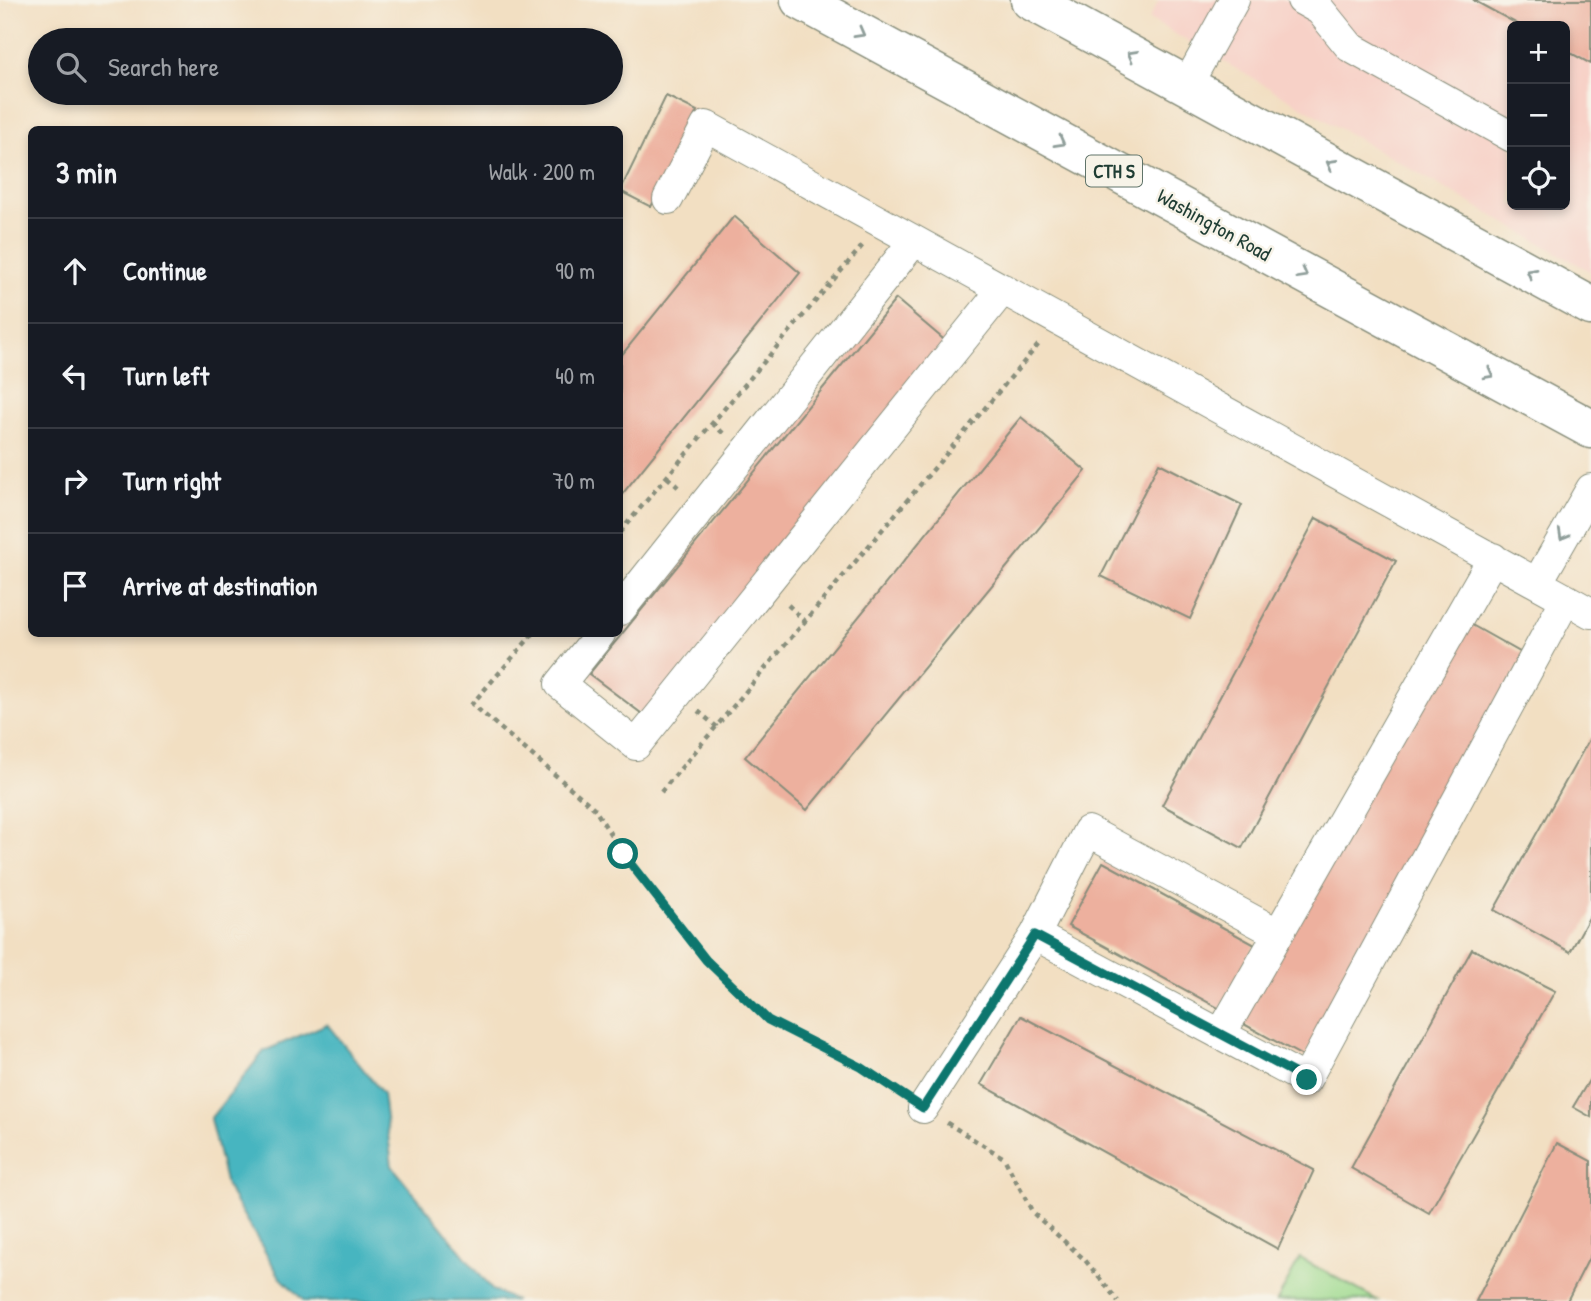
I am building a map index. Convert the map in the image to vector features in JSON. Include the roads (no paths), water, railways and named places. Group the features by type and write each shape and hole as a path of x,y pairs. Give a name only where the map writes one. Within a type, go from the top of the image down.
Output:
{"main road":[{"name":"Washington Road","path":"800,0 1591,429"},
{"path":"1030,0 1591,306"}],"lane":[{"path":"1187,85 1234,0"},
{"path":"1302,0 1320,10 1349,47 1507,135"},
{"path":"668,199 706,126 1537,583 1583,604 1307,1080 1035,935"},
{"path":"623,606 914,241"},
{"path":"598,637 560,684 636,745 1003,289"},
{"path":"1537,583 1591,489"},
{"path":"1221,1034 1493,558"},
{"path":"923,1108 1035,935 1088,831 1277,933"}],"water":[{"path":"327,1024 383,1094 392,1166 492,1290 516,1301 304,1301 280,1277 226,1186 210,1119 264,1051"}]}
